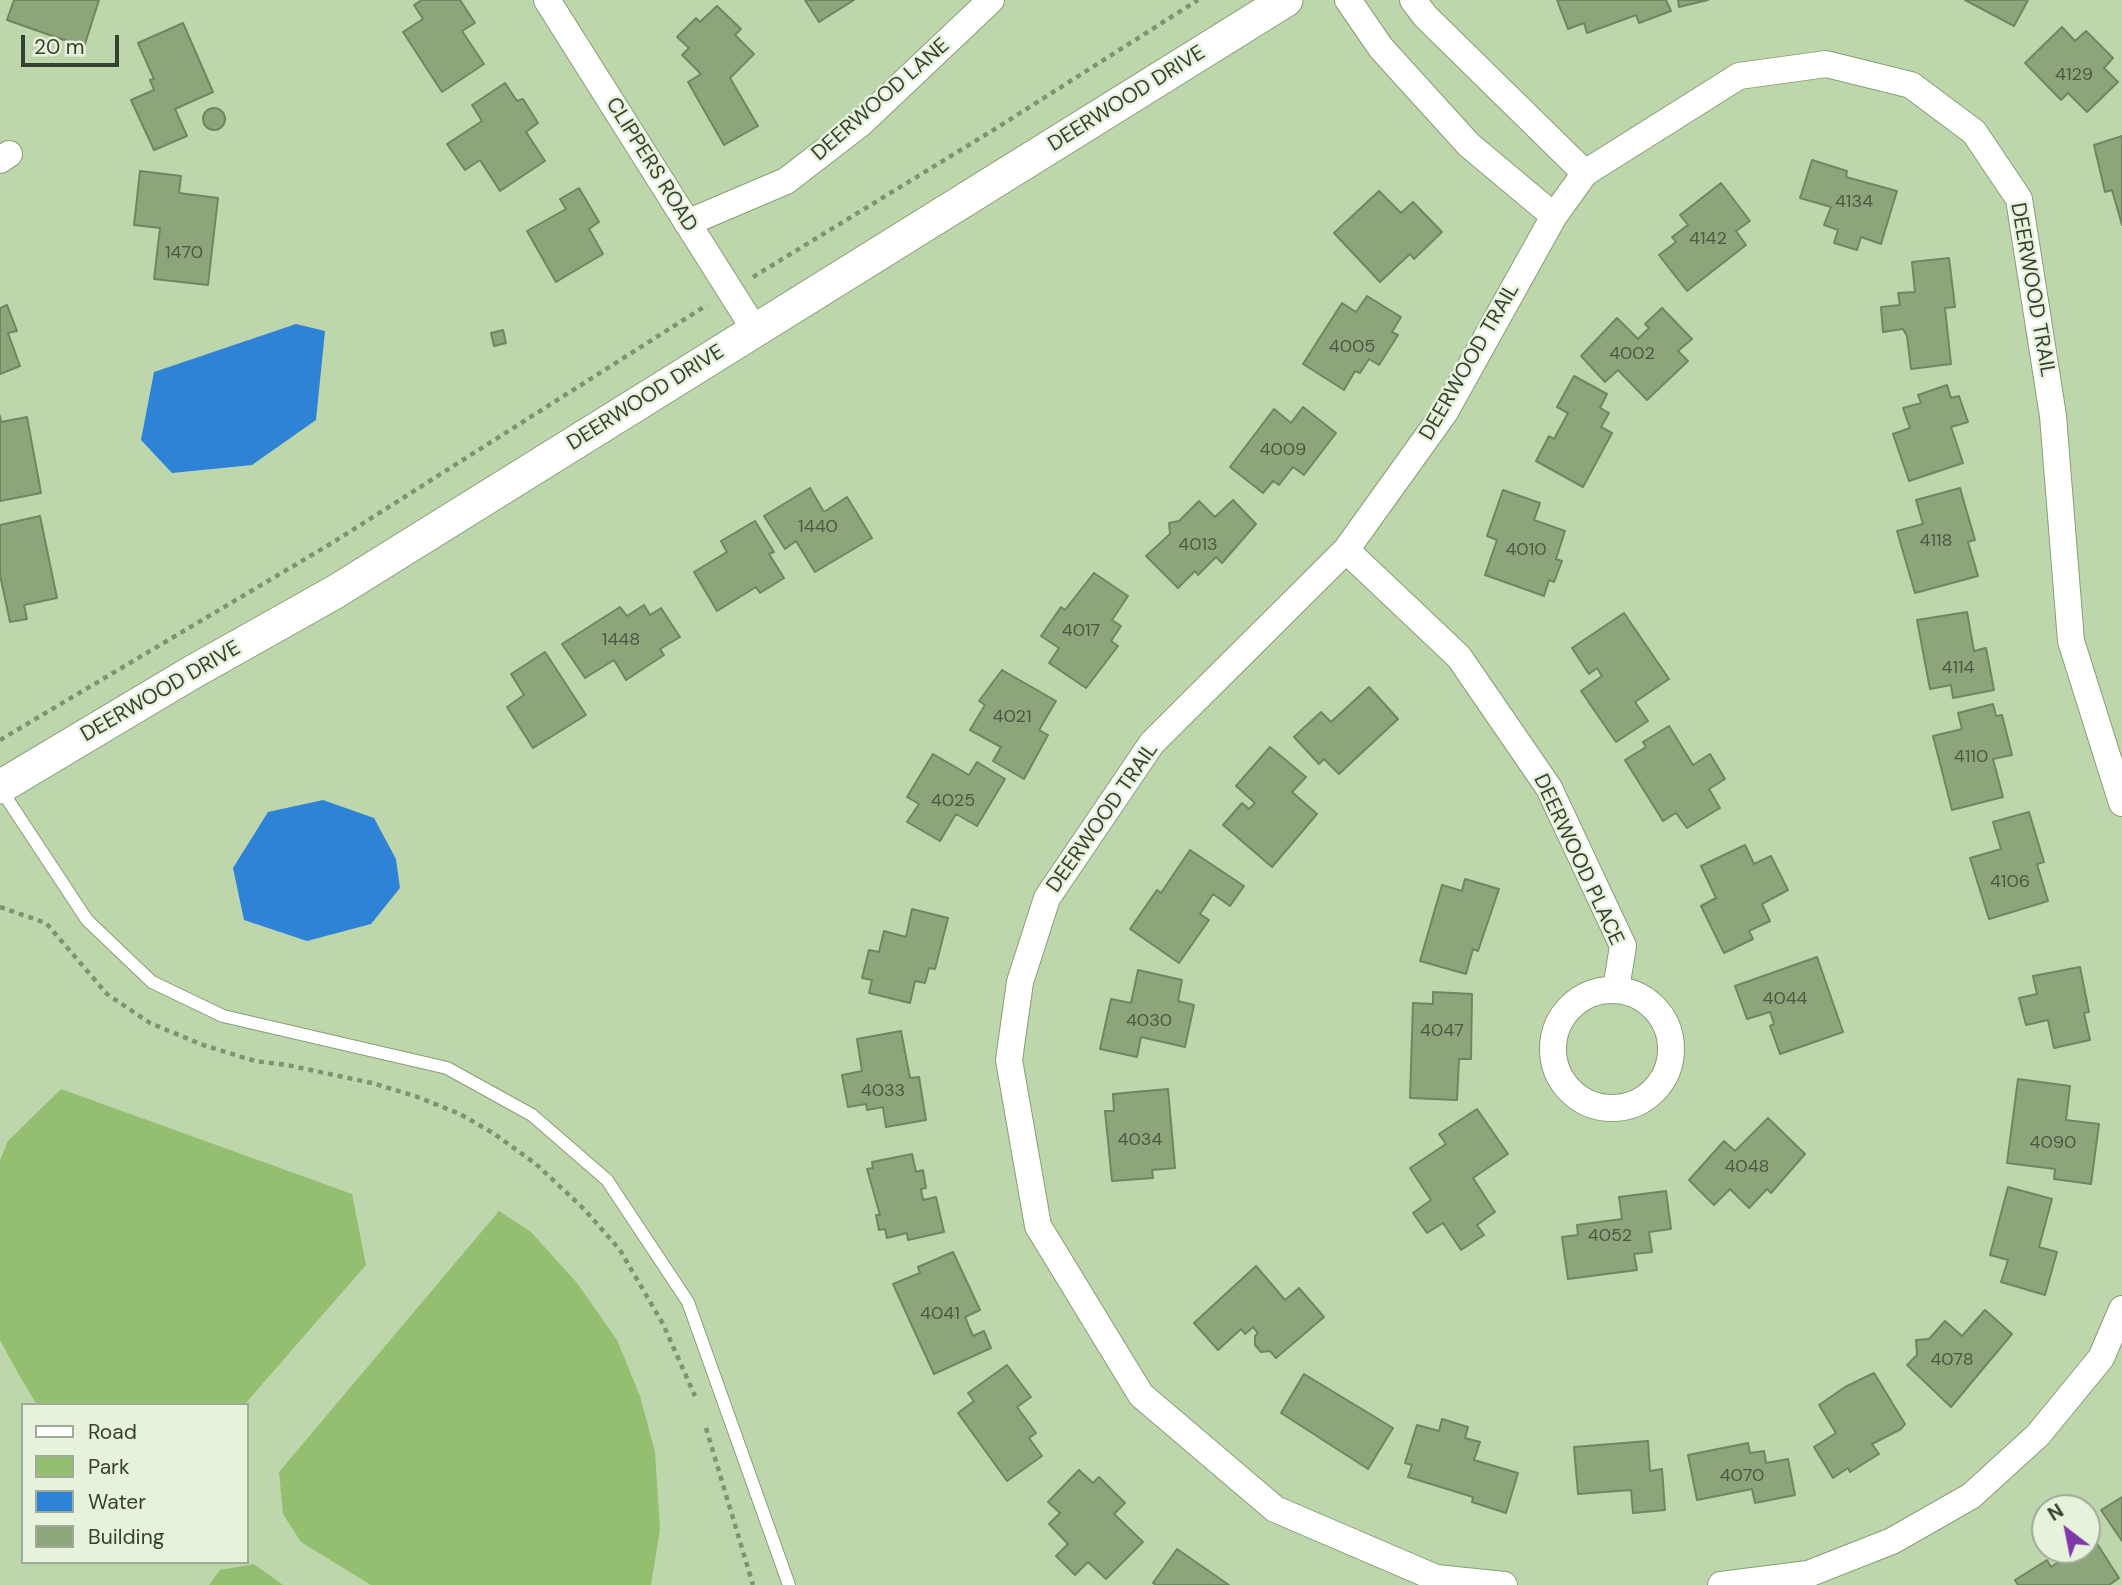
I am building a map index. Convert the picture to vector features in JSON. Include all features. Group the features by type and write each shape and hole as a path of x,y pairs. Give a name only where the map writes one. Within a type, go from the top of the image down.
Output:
{"street":[{"name":"CLIPPERS ROAD","path":"547,0 755,330"},
{"name":"DEERWOOD LANE","path":"687,223 786,181 860,124 991,0"},
{"name":"DEERWOOD DRIVE","path":"0,787 191,673 335,592 1286,0"},
{"path":"1348,0 1381,48 1469,145 1553,216"},
{"path":"1413,0 1425,16 1585,173"},
{"name":"DEERWOOD TRAIL","path":"1504,1585 1436,1577 1275,1509 1141,1395 1038,1226 1009,1060 1020,982 1047,898 1152,743 1346,550 1445,412 1553,216 1585,173 1739,76 1826,64 1911,85 1974,132 2019,199 2053,416 2071,641 2122,803"},
{"name":"DEERWOOD PLACE","path":"1346,550 1459,657 1549,788 1623,946 1616,989"},
{"path":"1616,989 1636,994 1645,1000 1665,1022 1671,1042 1670,1062 1662,1082 1648,1097 1630,1106 1609,1109 1589,1105 1573,1095 1561,1081 1553,1064 1552,1045 1556,1027 1566,1011 1580,998 1597,991 1616,989"},
{"path":"1721,1585 1808,1574 1892,1541 1971,1496 2038,1435 2101,1359 2122,1309"}],"lane":[{"path":"0,787 87,920 152,982 223,1016 447,1068 532,1115 607,1180 688,1302 789,1585"}],"path":[{"path":"0,740 332,543 730,290 995,129 1198,0"},
{"path":"0,907 46,923 107,994 150,1023 203,1045 256,1061 372,1083 415,1096 460,1115 493,1133 536,1164 585,1210 620,1250 663,1324 698,1404"},
{"path":"702,1417 753,1585"}],"green space":[{"path":"61,1089 352,1194 366,1265 246,1403 36,1403 0,1340 0,1160 8,1141"},
{"path":"499,1211 531,1232 577,1283 617,1340 640,1396 655,1452 660,1529 651,1585 371,1585 301,1542 283,1514 279,1472"},
{"path":"254,1564 283,1585 209,1585 220,1570"}],"water":[{"path":"296,324 325,331 316,420 252,465 172,473 141,440 154,372"},
{"path":"323,800 374,818 396,859 400,888 371,924 307,941 244,920 233,868 268,812"}],"building":[{"path":"14,0 99,0 84,47 7,20"},
{"path":"422,0 460,0 475,23 462,31 484,64 442,92 403,32 423,19 414,5"},
{"path":"805,0 854,0 819,22"},
{"path":"1557,0 1666,0 1671,11 1639,23 1636,15 1587,33 1584,23 1568,29"},
{"path":"1678,0 1708,0 1679,7"},
{"path":"1965,0 2028,0 2014,26"},
{"path":"717,6 741,29 735,35 754,54 730,78 758,126 724,145 688,82 701,74 682,55 689,48 677,37 696,18 700,22"},
{"path":"183,23 213,92 175,109 187,136 154,150 131,100 154,90 150,80 154,79 138,43"},
{"path":"2062,27 2075,41 2086,31 2113,58 2104,68 2118,82 2087,112 2068,93 2061,100 2025,63"},
{"path":"505,83 517,101 523,99 538,123 526,132 545,161 500,191 480,160 465,170 447,144 482,121 472,105"},
{"path":"214,108 222,111 225,119 222,127 214,130 206,127 203,119 206,111"},
{"path":"2122,136 2122,225 2112,190 2105,192 2094,145"},
{"path":"1812,160 1847,171 1846,177 1897,191 1881,244 1861,237 1857,250 1834,243 1838,230 1824,225 1831,207 1800,198"},
{"path":"140,171 181,176 179,193 218,198 208,285 154,279 160,228 134,225"},
{"path":"1721,183 1750,221 1736,231 1746,245 1687,291 1659,255 1676,242 1672,237 1688,225 1680,215"},
{"path":"579,188 599,222 589,229 603,254 556,282 527,231 566,209 560,199"},
{"path":"1379,191 1401,213 1413,202 1442,232 1414,259 1410,254 1380,282 1334,233"},
{"path":"1949,258 1955,307 1945,308 1951,364 1911,369 1907,336 1903,329 1883,332 1881,307 1900,305 1898,293 1915,292 1912,262"},
{"path":"1367,296 1401,317 1392,332 1398,335 1379,365 1369,359 1360,373 1355,371 1344,390 1303,364 1342,303 1356,312"},
{"path":"7,305 17,331 8,333 20,366 0,374 0,308"},
{"path":"1662,308 1692,339 1678,351 1688,361 1647,400 1618,370 1605,382 1581,356 1617,318 1638,339 1649,328 1645,324"},
{"path":"503,330 506,343 494,346 491,333"},
{"path":"1574,376 1607,394 1600,408 1609,413 1601,427 1612,433 1583,487 1536,461 1549,436 1554,439 1568,413 1557,407"},
{"path":"1947,385 1951,398 1959,396 1968,422 1951,427 1963,463 1909,481 1893,434 1910,428 1903,408 1921,403 1918,395"},
{"path":"1303,407 1336,433 1304,475 1293,467 1279,485 1273,481 1263,493 1230,467 1274,409 1291,423"},
{"path":"0,416 1,422 27,417 41,493 0,501"},
{"path":"810,488 824,512 847,497 872,538 815,572 796,541 785,549 764,516"},
{"path":"1960,488 1975,540 1968,542 1978,576 1915,593 1897,531 1923,524 1916,500"},
{"path":"1503,490 1540,503 1534,520 1565,531 1556,559 1562,561 1554,582 1549,580 1544,596 1485,575 1497,540 1487,536"},
{"path":"1233,500 1256,524 1222,563 1216,557 1198,575 1195,571 1178,588 1146,556 1170,534 1169,523 1179,521 1199,501 1215,517"},
{"path":"40,516 57,598 24,605 27,619 10,622 0,575 0,525"},
{"path":"755,521 774,552 769,554 784,578 760,593 756,587 717,611 694,572 727,552 721,541"},
{"path":"1094,573 1128,596 1112,620 1121,626 1111,641 1118,646 1086,688 1049,663 1059,648 1041,636 1061,607 1065,610"},
{"path":"644,605 650,615 661,608 680,637 660,649 664,655 626,680 614,660 585,678 562,644 620,607 627,616"},
{"path":"1967,612 1974,651 1986,648 1994,690 1953,698 1951,685 1930,689 1917,620"},
{"path":"1624,613 1669,679 1635,702 1648,721 1616,742 1581,691 1602,676 1597,668 1589,674 1572,648"},
{"path":"545,652 586,715 533,748 507,707 524,695 511,674"},
{"path":"1002,670 1056,701 1039,730 1048,735 1024,779 993,761 1001,747 970,730 985,705 979,701"},
{"path":"1369,687 1398,719 1339,774 1324,759 1319,764 1294,737 1321,712 1331,722"},
{"path":"1993,704 1996,716 2002,715 2012,755 1993,759 2003,797 1952,810 1933,736 1962,729 1958,713"},
{"path":"1669,726 1693,765 1710,754 1725,779 1709,789 1720,808 1687,828 1676,813 1663,821 1625,760 1646,747 1643,742"},
{"path":"1270,747 1306,777 1292,792 1317,814 1272,867 1223,825 1242,803 1249,809 1255,803 1236,786"},
{"path":"933,754 969,775 977,762 1005,779 977,826 956,814 940,841 907,822 919,804 907,797"},
{"path":"2029,812 2044,862 2037,864 2048,901 1989,919 1970,858 2001,849 1993,822"},
{"path":"1745,845 1754,864 1771,856 1788,890 1762,904 1770,921 1749,931 1753,939 1724,953 1701,906 1716,898 1701,866"},
{"path":"1190,850 1244,886 1230,906 1213,894 1200,914 1209,920 1179,963 1130,929 1157,890 1161,893"},
{"path":"1465,879 1499,889 1478,951 1473,949 1466,974 1420,961 1442,885 1462,891"},
{"path":"912,909 948,918 935,969 929,968 925,983 915,981 910,1003 869,993 872,980 862,978 869,950 879,952 884,931 906,937"},
{"path":"1817,957 1843,1032 1780,1054 1770,1026 1774,1024 1770,1012 1747,1019 1735,986"},
{"path":"2080,967 2089,1012 2084,1013 2090,1040 2054,1048 2048,1020 2026,1025 2019,998 2037,994 2033,976"},
{"path":"1138,970 1182,980 1178,1001 1194,1005 1185,1047 1141,1037 1137,1057 1100,1049 1111,999 1131,1003"},
{"path":"1433,992 1472,994 1471,1059 1459,1059 1457,1100 1410,1098 1413,1003 1433,1004"},
{"path":"901,1031 910,1078 919,1077 926,1120 886,1127 883,1107 867,1110 866,1104 848,1107 842,1075 862,1071 857,1039"},
{"path":"2018,1079 2070,1086 2066,1120 2099,1124 2091,1184 2054,1179 2055,1169 2007,1163"},
{"path":"1168,1089 1175,1168 1152,1170 1153,1178 1112,1181 1105,1111 1114,1111 1113,1094"},
{"path":"1477,1109 1508,1154 1473,1178 1495,1212 1477,1225 1484,1235 1461,1250 1443,1223 1427,1233 1413,1213 1431,1200 1410,1168 1446,1144 1439,1134"},
{"path":"1768,1118 1805,1154 1771,1193 1767,1189 1749,1208 1730,1189 1714,1205 1689,1180 1724,1141 1735,1151"},
{"path":"912,1154 916,1172 923,1170 926,1188 921,1189 923,1200 936,1197 944,1232 908,1240 907,1233 887,1238 885,1229 879,1230 876,1215 880,1215 867,1169 873,1168 872,1162"},
{"path":"2008,1187 2052,1199 2039,1247 2057,1252 2045,1295 2001,1282 2008,1260 1990,1255"},
{"path":"1666,1191 1671,1229 1649,1232 1652,1252 1634,1254 1637,1270 1568,1279 1562,1237 1578,1235 1577,1225 1622,1219 1619,1197"},
{"path":"953,1252 980,1310 965,1317 973,1336 984,1331 991,1348 934,1374 893,1284 920,1273 918,1267"},
{"path":"1256,1266 1285,1300 1299,1288 1324,1317 1276,1358 1270,1351 1261,1352 1255,1345 1255,1336 1258,1333 1253,1327 1245,1334 1241,1329 1218,1350 1194,1323"},
{"path":"1985,1310 2012,1334 1951,1407 1907,1365 1917,1355 1916,1340 1929,1339 1945,1321 1962,1336"},
{"path":"1007,1365 1031,1397 1017,1407 1036,1433 1029,1438 1042,1456 1007,1481 958,1413 974,1401 968,1393"},
{"path":"1874,1373 1905,1424 1901,1429 1872,1444 1879,1454 1850,1472 1848,1468 1833,1478 1814,1447 1836,1433 1819,1405 1845,1387"},
{"path":"1304,1374 1393,1428 1368,1469 1281,1413"},
{"path":"1442,1419 1468,1427 1465,1438 1480,1442 1474,1460 1518,1473 1506,1513 1472,1502 1473,1497 1408,1477 1412,1465 1405,1463 1417,1425 1439,1431"},
{"path":"1648,1441 1650,1471 1662,1469 1665,1510 1633,1513 1631,1490 1578,1494 1574,1447"},
{"path":"1748,1443 1750,1453 1764,1451 1766,1463 1788,1459 1795,1495 1755,1503 1752,1489 1697,1500 1688,1455"},
{"path":"1079,1470 1093,1483 1099,1477 1125,1503 1114,1514 1143,1542 1106,1579 1088,1562 1075,1575 1056,1556 1068,1544 1049,1524 1060,1513 1048,1502"},
{"path":"2122,1497 2122,1541 2101,1510"},
{"path":"1177,1549 1229,1585 1153,1583"},
{"path":"2101,1550 2119,1578 2109,1585 2018,1585 2015,1580 2041,1564 2049,1564 2051,1567 2056,1564 2101,1564"}]}
